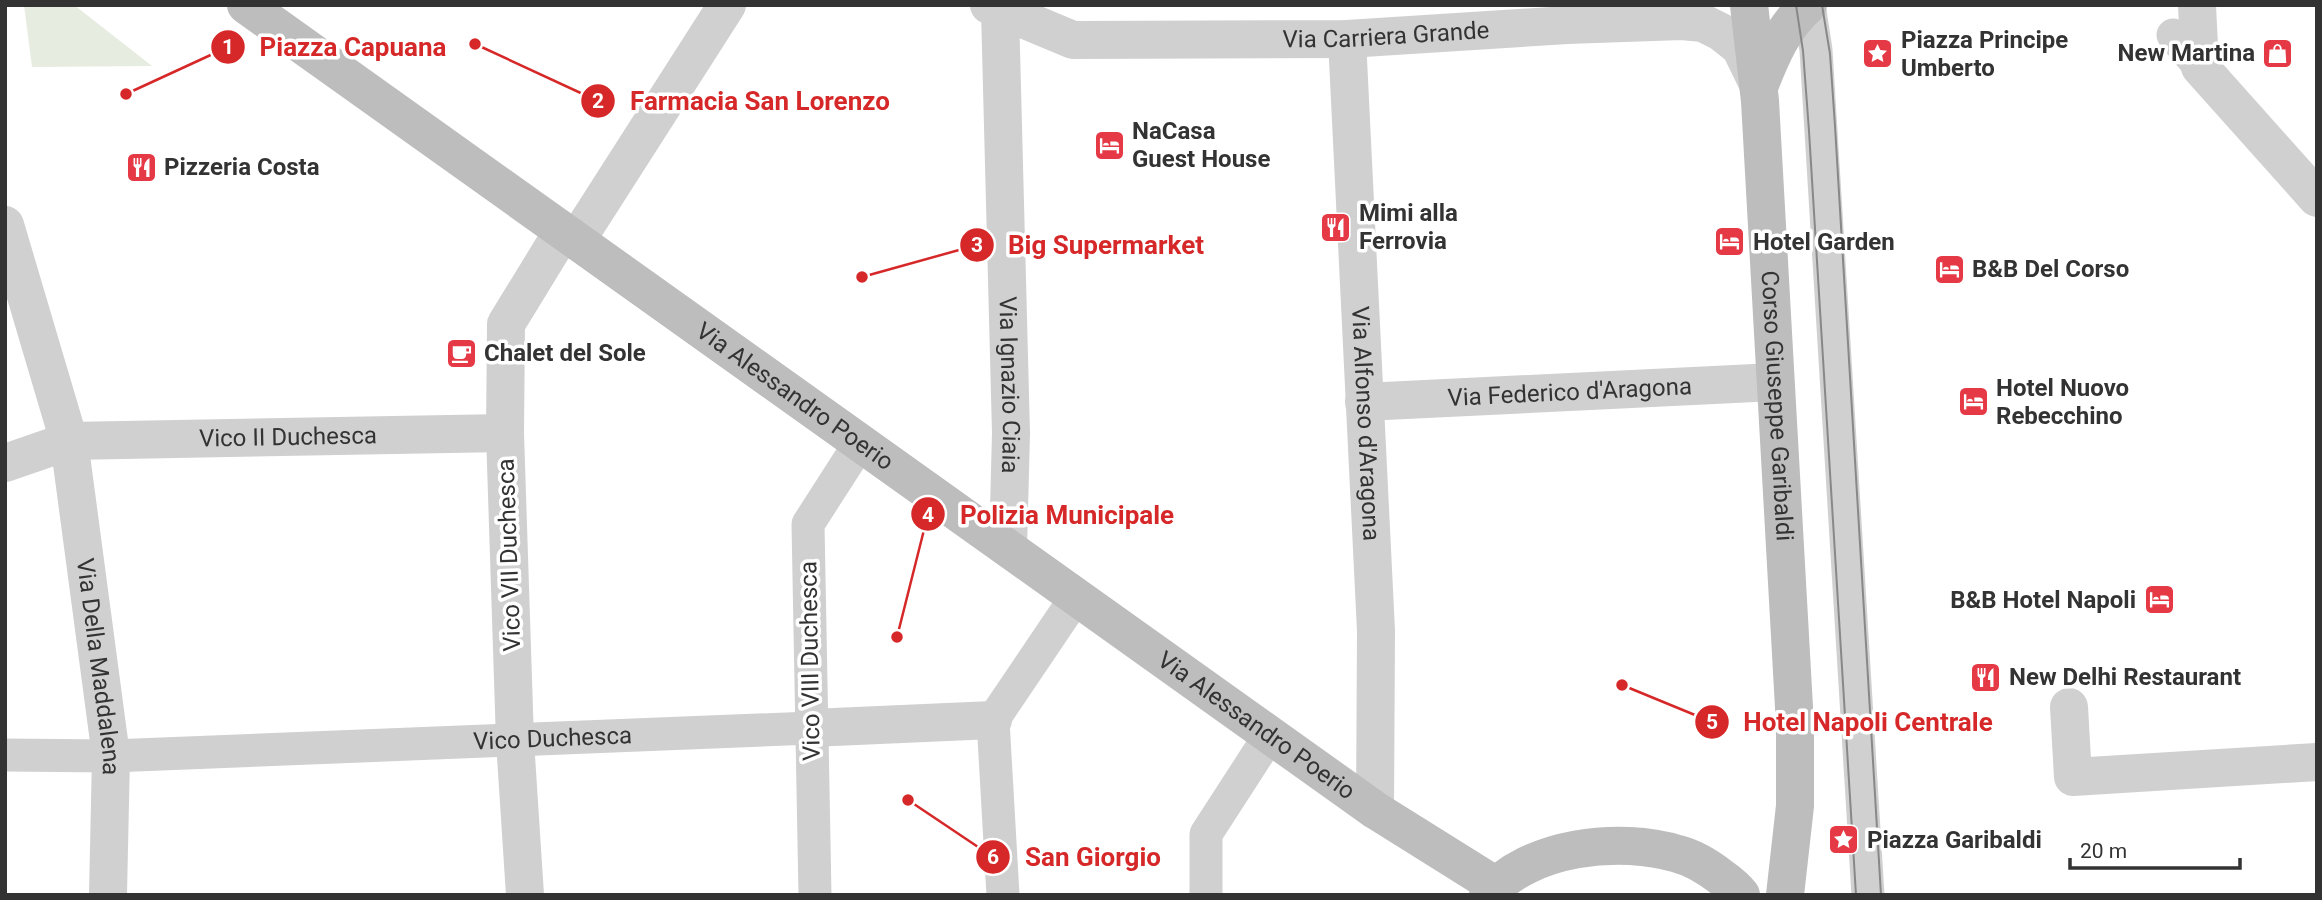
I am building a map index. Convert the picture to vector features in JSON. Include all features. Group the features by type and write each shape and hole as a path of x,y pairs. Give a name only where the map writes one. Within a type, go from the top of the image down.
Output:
{"main road":[{"path":"1749,5 1759,87"},
{"path":"1759,87 1784,33 1808,5"},
{"name":"Via Alessandro Poerio","path":"264,11 570,236 1375,810 1492,890"},
{"name":"Corso Giuseppe Garibaldi","path":"1759,87 1795,725 1795,806 1785,895"},
{"path":"1492,890 1516,872 1542,859 1576,849 1617,845 1650,847 1680,854 1708,867 1741,895"}],"street":[{"name":"Vico VII Duchesca","path":"525,895 515,741 505,433 506,324 570,236 727,5"},
{"path":"2197,5 2200,67 2317,198"},
{"name":"Via Carriera Grande","path":"994,8 1073,40 1348,39 1566,15 1703,23 1721,32 1740,47 1759,87"},
{"name":"Via Ignazio Ciaia","path":"994,8 1011,433 1008,548"},
{"name":"Via Alfonso d'Aragona","path":"1348,39 1377,631 1375,810"},
{"name":"Via Della Maddalena","path":"5,225 69,441 111,756 108,895"},
{"name":"Via Federico d'Aragona","path":"1364,402 1775,382"},
{"name":"Vico II Duchesca","path":"5,463 69,441 505,433"},
{"path":"2070,707 2073,777 2317,762"},
{"name":"Vico Duchesca","path":"811,728 993,720"}],"lane":[{"path":"1808,5 1819,99 1868,895"},
{"path":"2173,35 2200,67"},
{"name":"Vico VIII Duchesca","path":"815,895 808,524 860,443"},
{"path":"1003,895 993,720 1076,597"},
{"name":"Vico Duchesca","path":"5,755 111,756 811,728"},
{"path":"1206,895 1206,834 1270,735"}],"shaded area":[{"path":"24,5 74,5 152,66 32,67"}],"tram line":[{"path":"1796,5 1803,51 1809,131 1856,895"},
{"path":"1822,5 1830,54 1835,126 1881,895"}],"place":[{"name":"Farmacia San Lorenzo","path":"475,44"},
{"name":"New Martina","path":"2278,53"},
{"name":"Piazza Principe Umberto","path":"1878,54"},
{"name":"Piazza Capuana","path":"126,94"},
{"name":"NaCasa Guest House","path":"1109,145"},
{"name":"Pizzeria Costa","path":"141,167"},
{"name":"Mimi alla Ferrovia","path":"1336,227"},
{"name":"Hotel Garden","path":"1730,242"},
{"name":"B&B Del Corso","path":"1949,269"},
{"name":"Big Supermarket","path":"862,277"},
{"name":"Chalet del Sole","path":"461,353"},
{"name":"Hotel Nuovo Rebecchino","path":"1973,402"},
{"name":"B&B Hotel Napoli","path":"2159,600"},
{"name":"Polizia Municipale","path":"897,637"},
{"name":"New Delhi Restaurant","path":"1986,677"},
{"name":"Hotel Napoli Centrale","path":"1622,685"},
{"name":"San Giorgio","path":"908,800"},
{"name":"Piazza Garibaldi","path":"1844,840"}]}
